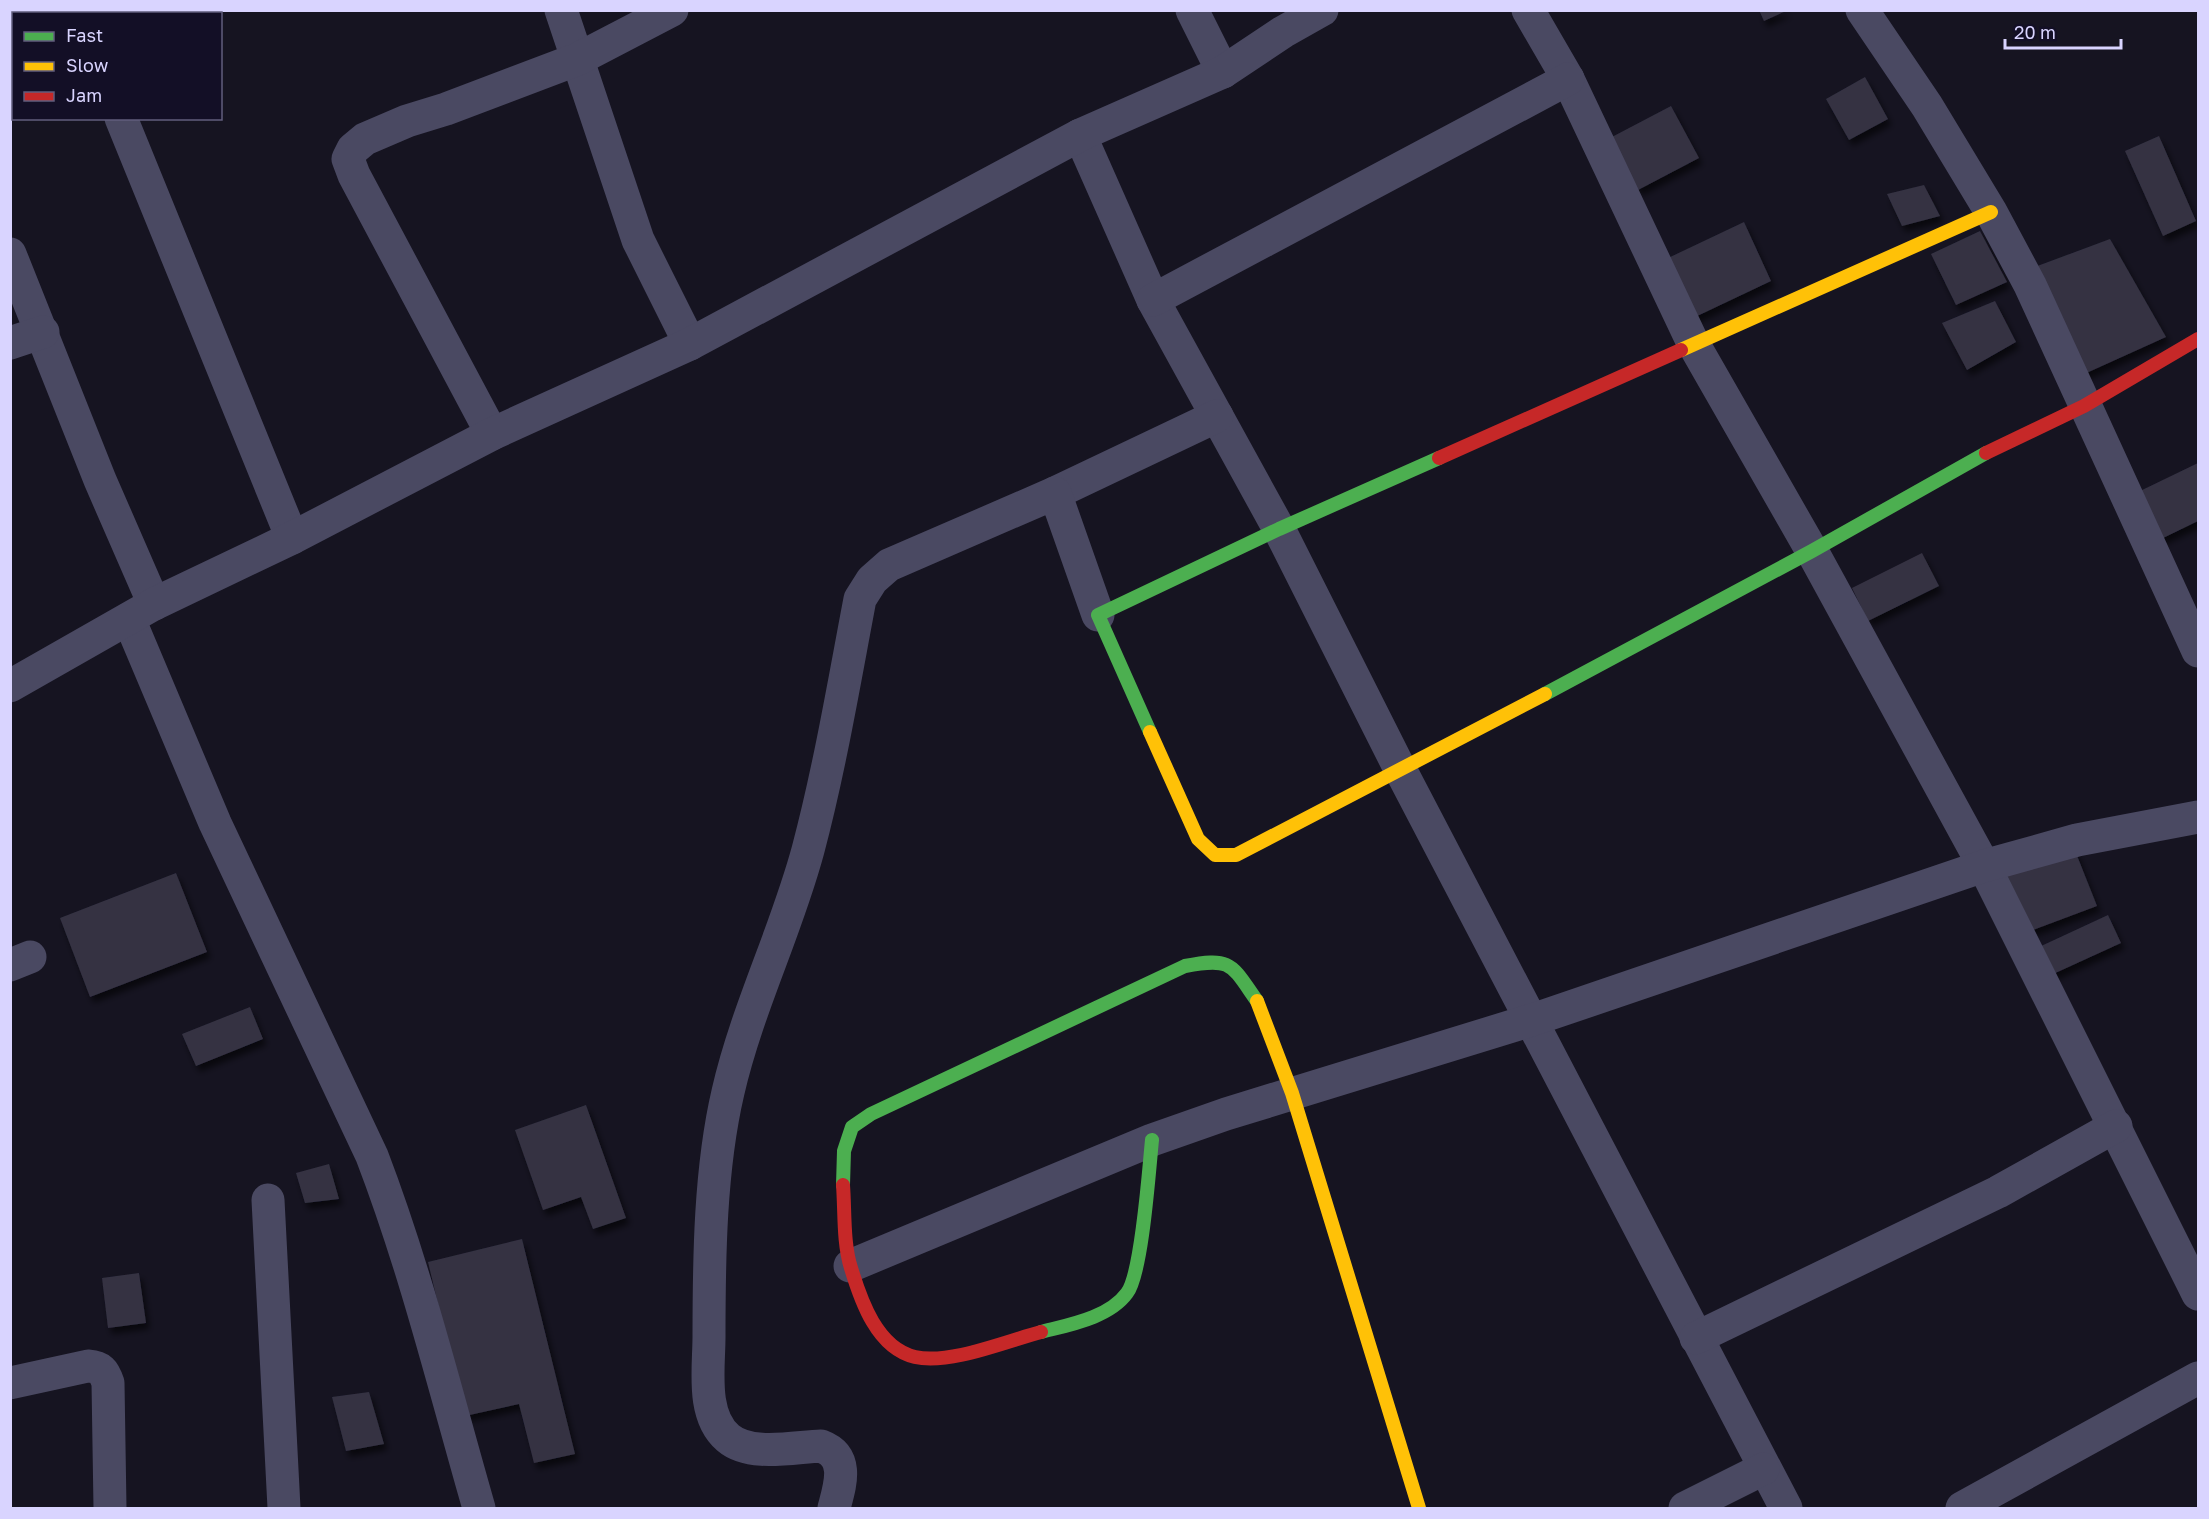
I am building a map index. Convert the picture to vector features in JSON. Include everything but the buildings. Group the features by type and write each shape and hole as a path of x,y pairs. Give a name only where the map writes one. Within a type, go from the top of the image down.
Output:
{"street":[{"path":"561,10 638,240 690,344"},
{"path":"492,434 348,159 353,149 365,139 396,125 578,59 672,10"},
{"path":"1192,10 1223,72"},
{"path":"10,686 141,611 292,538 492,434 690,344 1080,135 1223,72 1283,32 1322,10"},
{"path":"1528,10 1568,79 1693,343 1812,551 1984,866 2199,1294"},
{"path":"1862,10 1927,106 1991,212 2030,285 2199,651"},
{"path":"1153,300 1568,79"},
{"path":"122,120 292,538"},
{"path":"1080,135 1153,300 1280,529 1401,771 1763,1469 1786,1509"},
{"path":"1098,615 1280,529 1991,212"},
{"path":"10,254 43,332 100,480 141,611 215,823 372,1156 392,1207 478,1509"},
{"path":"10,344 43,332"},
{"path":"1055,493 1098,615 1198,839 1215,855 1236,855 1401,771 1812,551 1960,465 2084,406 2199,339"},
{"path":"834,1509 843,1477 840,1461 832,1450 821,1446 747,1448 727,1438 712,1416 709,1272 713,1197 727,1093 753,1002 807,853 826,781 860,599 872,580 889,565 1055,493 1217,416"},
{"path":"850,1266 1152,1140 1292,1093 1532,1020 1984,866 2077,840 2199,817"},
{"path":"1152,1140 1138,1261 1128,1293 1109,1308 1082,1321 948,1357 915,1357 894,1347 876,1330 850,1266 842,1173 844,1151 852,1127 871,1114 1185,966 1215,960 1235,970 1257,1002 1292,1093 1419,1509"},
{"path":"1696,1338 1998,1192 2116,1126"},
{"path":"268,1200 284,1509"},
{"path":"10,1383 88,1366 98,1367 104,1372 108,1383 110,1509"},
{"path":"1962,1509 2199,1378"},
{"path":"1685,1509 1763,1469"}],"traffic: fast":[{"path":"1545,694 1812,551 1986,453"},
{"path":"1150,732 1098,615 1279,529 1439,458"},
{"path":"843,1185 844,1151 852,1127 871,1114 1185,966 1212,962 1229,966 1257,1001"},
{"path":"1041,1332 1099,1314 1110,1309 1127,1293 1137,1265 1141,1244 1152,1140"}],"traffic: slow":[{"path":"1681,350 1991,212"},
{"path":"1150,732 1198,839 1215,855 1236,855 1545,694"},
{"path":"1257,1001 1292,1093 1419,1508"}],"traffic: jam":[{"path":"1986,453 2084,406 2198,339"},
{"path":"1439,458 1681,350"},
{"path":"843,1185 848,1258 866,1308 873,1322 890,1344 915,1357 944,1358 978,1351 1041,1332"}]}
